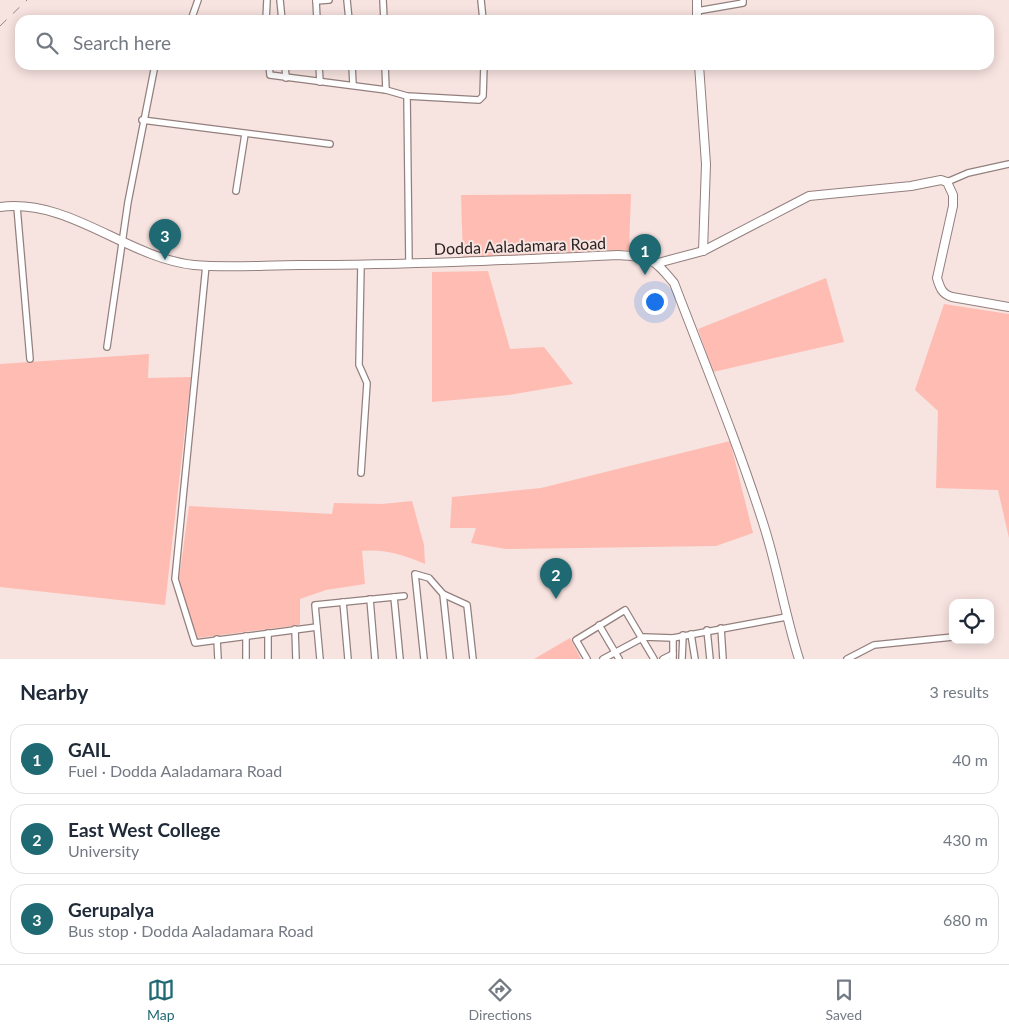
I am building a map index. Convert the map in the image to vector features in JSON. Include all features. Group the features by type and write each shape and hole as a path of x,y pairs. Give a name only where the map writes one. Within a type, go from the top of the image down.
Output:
{"main road":[{"path":"697,0 697,15"},
{"path":"699,70 706,164 703,251"},
{"path":"799,659 786,617 765,529 747,477 674,283 658,263 703,251 810,196 911,186 941,180 947,182 953,195 953,206 937,278 940,288 944,295 1009,307"},
{"name":"Dodda Aaladamara Road","path":"0,207 40,209 60,214 165,260 206,265 409,264 618,255 638,256 658,263"}],"street":[{"path":"193,15 198,0"},
{"path":"266,15 267,0"},
{"path":"280,0 282,15"},
{"path":"317,15 316,0 329,0"},
{"path":"348,0 349,15"},
{"path":"383,0 384,15"},
{"path":"480,0 482,15"},
{"path":"697,11 743,3 743,0"},
{"path":"107,347 142,120 154,70"},
{"path":"270,70 270,75 386,90 408,96 481,99 484,70"},
{"path":"285,70 286,78"},
{"path":"320,70 320,82"},
{"path":"352,70 353,85"},
{"path":"385,70 386,90"},
{"path":"408,96 409,264"},
{"path":"142,120 330,144"},
{"path":"236,191 245,134"},
{"path":"947,182 968,173 1009,164"},
{"path":"16,207 30,359"},
{"path":"206,265 175,580 195,642 317,627"},
{"path":"361,265 359,365 367,383 361,473"},
{"path":"424,659 416,574 429,578 443,594 467,605 473,659"},
{"path":"443,594 450,659"},
{"path":"320,659 315,605 404,596"},
{"path":"394,597 400,659"},
{"path":"370,600 375,659"},
{"path":"343,602 348,659"},
{"path":"587,659 576,640 625,610 654,659"},
{"path":"603,659 641,638 673,638 707,630 786,617"},
{"path":"599,625 619,659"},
{"path":"721,628 724,659"},
{"path":"295,629 296,659"},
{"path":"707,630 710,659"},
{"path":"268,633 268,659"},
{"path":"691,634 695,659"},
{"path":"682,659 684,635"},
{"path":"246,636 246,659"},
{"path":"847,659 872,645 949,637"},
{"path":"663,659 673,656 673,638"},
{"path":"217,640 218,659"}],"shaded area":[{"path":"631,194 629,250 463,259 461,195"},
{"path":"488,271 510,349 544,347 573,384 509,395 432,402 432,272"},
{"path":"826,278 844,342 713,372 698,329"},
{"path":"944,304 1009,314 1009,538 998,490 936,488 938,411 915,390"},
{"path":"149,354 148,378 191,377 165,605 0,587 0,364"},
{"path":"730,441 753,533 716,546 506,549 471,543 476,528 450,528 452,497 541,488"},
{"path":"412,501 424,545 425,564 394,553 362,551 365,584 326,590 300,599 300,625 197,638 179,579 189,506 332,514 334,503 382,504"},
{"path":"570,638 581,659 534,659"}],"railway":[{"path":"0,26 27,0"}],"place":[{"name":"Gerupalya","path":"165,260"},
{"name":"GAIL","path":"645,275"},
{"name":"East West College","path":"556,599"}]}
